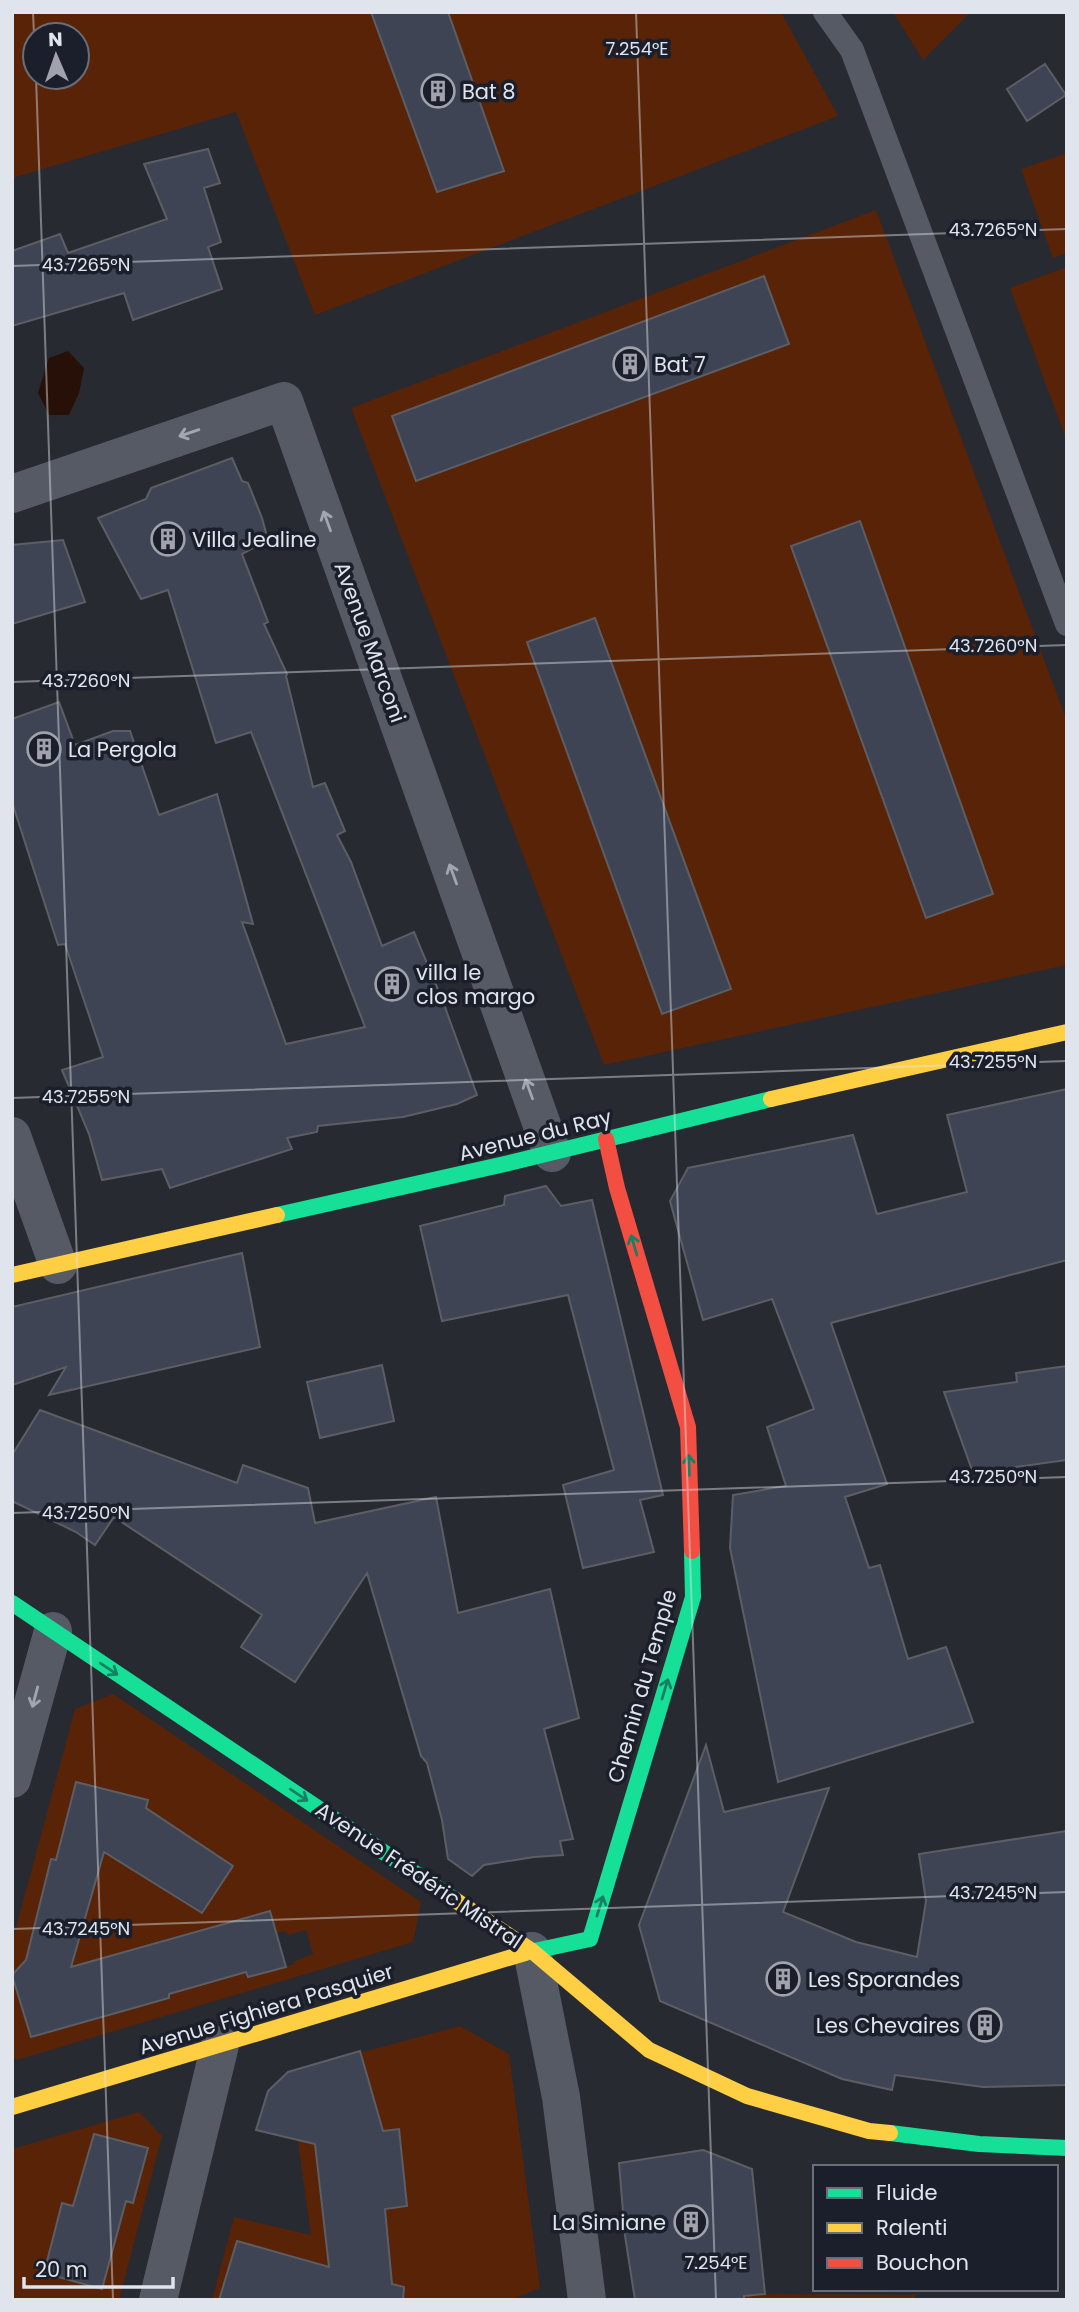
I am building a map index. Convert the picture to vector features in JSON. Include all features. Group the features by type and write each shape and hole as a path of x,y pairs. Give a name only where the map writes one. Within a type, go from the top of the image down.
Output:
{"street":[{"name":"Avenue Marconi","path":"12,494 284,401 552,1153"},
{"name":"Avenue du Ray","path":"12,1275 552,1153 693,1117 1067,1032"},
{"path":"12,1136 58,1265"},
{"name":"Chemin du Temple","path":"532,1951 590,1939 693,1597 688,1427 617,1188 606,1139"},
{"name":"Avenue Frédéric Mistral","path":"12,1603 532,1951 562,2097 587,2300"},
{"path":"12,1779 52,1631"},
{"path":"532,1951 649,2050 747,2096 869,2131 979,2144 1067,2148"},
{"name":"Avenue Fighiera Pasquier","path":"12,2107 532,1951"},
{"path":"158,2300 220,2045"}],"lane":[{"path":"825,12 852,50 1067,624"}],"shaded area":[{"path":"12,12 781,12 838,116 315,315 236,112 12,178"},
{"path":"893,12 971,12 923,60"},
{"path":"1067,153 1067,253 1053,258 1021,169"},
{"path":"876,210 1067,721 1067,965 604,1065 351,408"},
{"path":"1067,267 1067,441 1010,288"},
{"path":"68,351 84,368 79,393 69,415 49,415 38,393 49,358"},
{"path":"113,1694 421,1902 413,1942 17,2060 12,2055 12,1942 75,1709","holes":["76,1782 148,1801 141,1830","51,1859 98,1871 36,1919","270,1911 277,1933 286,1931 288,1935 306,1930 313,1954 295,1961 294,1964 248,1977 234,1921","177,1936 191,1987 169,1994 169,1999 143,2005 128,1950","27,1959 106,2016 31,2036 14,1980 20,1966"]},
{"path":"460,2026 509,2054 540,2288 510,2300 212,2300 234,2217 311,2235 288,2072"},
{"path":"139,2112 162,2136 119,2300 12,2300 12,2149"},
{"path":"915,2295 915,2300 744,2300 744,2296"}],"building":[{"name":"Bat 8","path":"371,12 448,12 504,171 437,192"},
{"path":"1045,64 1066,95 1027,121 1007,89"},
{"path":"208,149 220,183 204,188 221,242 208,247 222,289 133,320 124,293 12,326 12,251 60,234 68,253 167,219 144,164"},
{"name":"Bat 7","path":"764,276 789,344 416,481 392,416"},
{"path":"232,458 242,481 248,483 268,540 242,554 268,622 264,624 287,674 313,787 325,783 345,831 337,835 351,862 382,946 414,932 477,1095 457,1104 403,1117 318,1126 317,1132 287,1138 292,1149 170,1188 162,1169 102,1180 89,1134 62,1070 103,1057 65,944 58,945 12,802 12,719 59,702 75,745 113,731 130,731 159,815 217,794 253,924 242,922 286,1044 365,1027 251,732 216,743 168,590 141,599 98,518 146,499 151,488"},
{"path":"860,521 993,894 926,918 791,546"},
{"path":"63,540 85,602 12,624 12,545"},
{"path":"595,618 731,989 662,1014 527,642"},
{"path":"1067,1089 1067,1260 831,1323 887,1484 845,1497 869,1568 880,1565 908,1659 946,1647 973,1722 778,1782 730,1548 733,1495 786,1486 767,1427 814,1409 772,1299 703,1320 670,1201 688,1168 853,1135 877,1214 967,1192 947,1115"},
{"path":"546,1186 561,1206 592,1200 663,1495 640,1500 654,1552 583,1568 563,1485 614,1470 568,1295 442,1321 420,1226 504,1205 505,1196"},
{"path":"242,1253 260,1347 49,1395 66,1367 12,1385 12,1307"},
{"path":"382,1365 394,1421 320,1438 307,1382"},
{"path":"1067,1366 1067,1460 973,1473 944,1392 1017,1382 1016,1373"},
{"path":"40,1410 237,1483 243,1465 308,1488 315,1523 436,1497 458,1613 550,1589 579,1718 544,1729 573,1839 560,1841 563,1855 484,1865 472,1876 448,1859 442,1820 427,1763 421,1756 367,1573 295,1682 241,1647 262,1615 114,1517 95,1545 76,1532 12,1501 12,1455"},
{"path":"706,1745 724,1812 829,1788 783,1912 856,1942 917,1957 926,1901 919,1854 1067,1831 1067,2085 983,2087 895,2075 892,2090 842,2079 660,2001 639,1925"},
{"path":"76,1782 148,1800 146,1808 233,1866 202,1913 104,1852 71,1967 270,1911 286,1967 248,1977 246,1972 169,1994 169,1998 31,2037 12,1975 26,1960 51,1859 56,1860"},
{"path":"360,2051 383,2131 399,2129 407,2206 385,2209 392,2284 404,2287 403,2300 219,2300 237,2241 329,2267 315,2144 256,2130 268,2091 288,2072"},
{"path":"94,2134 148,2148 133,2203 126,2201 102,2289 44,2273 62,2203 73,2206"},
{"name":"La Simiane","path":"703,2150 752,2169 765,2294 744,2296 744,2300 635,2300 625,2236 619,2163"}],"traffic: fast":[{"path":"277,1215 509,1163 771,1099"},
{"path":"525,1953 590,1939 693,1597 692,1551"},
{"path":"12,1603 455,1900"},
{"path":"890,2133 979,2144 1067,2148"}],"traffic: slow":[{"path":"771,1099 1067,1032"},
{"path":"12,1275 277,1215"},
{"path":"455,1900 532,1951 649,2050 747,2096 869,2131 890,2133"},
{"path":"12,2107 525,1953"}],"traffic: jam":[{"path":"606,1139 617,1188 688,1427 692,1551"}],"place":[{"name":"Bat 8","path":"438,91"},
{"name":"Bat 7","path":"630,364"},
{"name":"Villa Jealine","path":"168,539"},
{"name":"La Pergola","path":"44,749"},
{"name":"villa le clos margo","path":"392,984"},
{"name":"Les Sporandes","path":"783,1979"},
{"name":"Les Chevaires","path":"985,2025"},
{"name":"La Simiane","path":"691,2222"}]}
